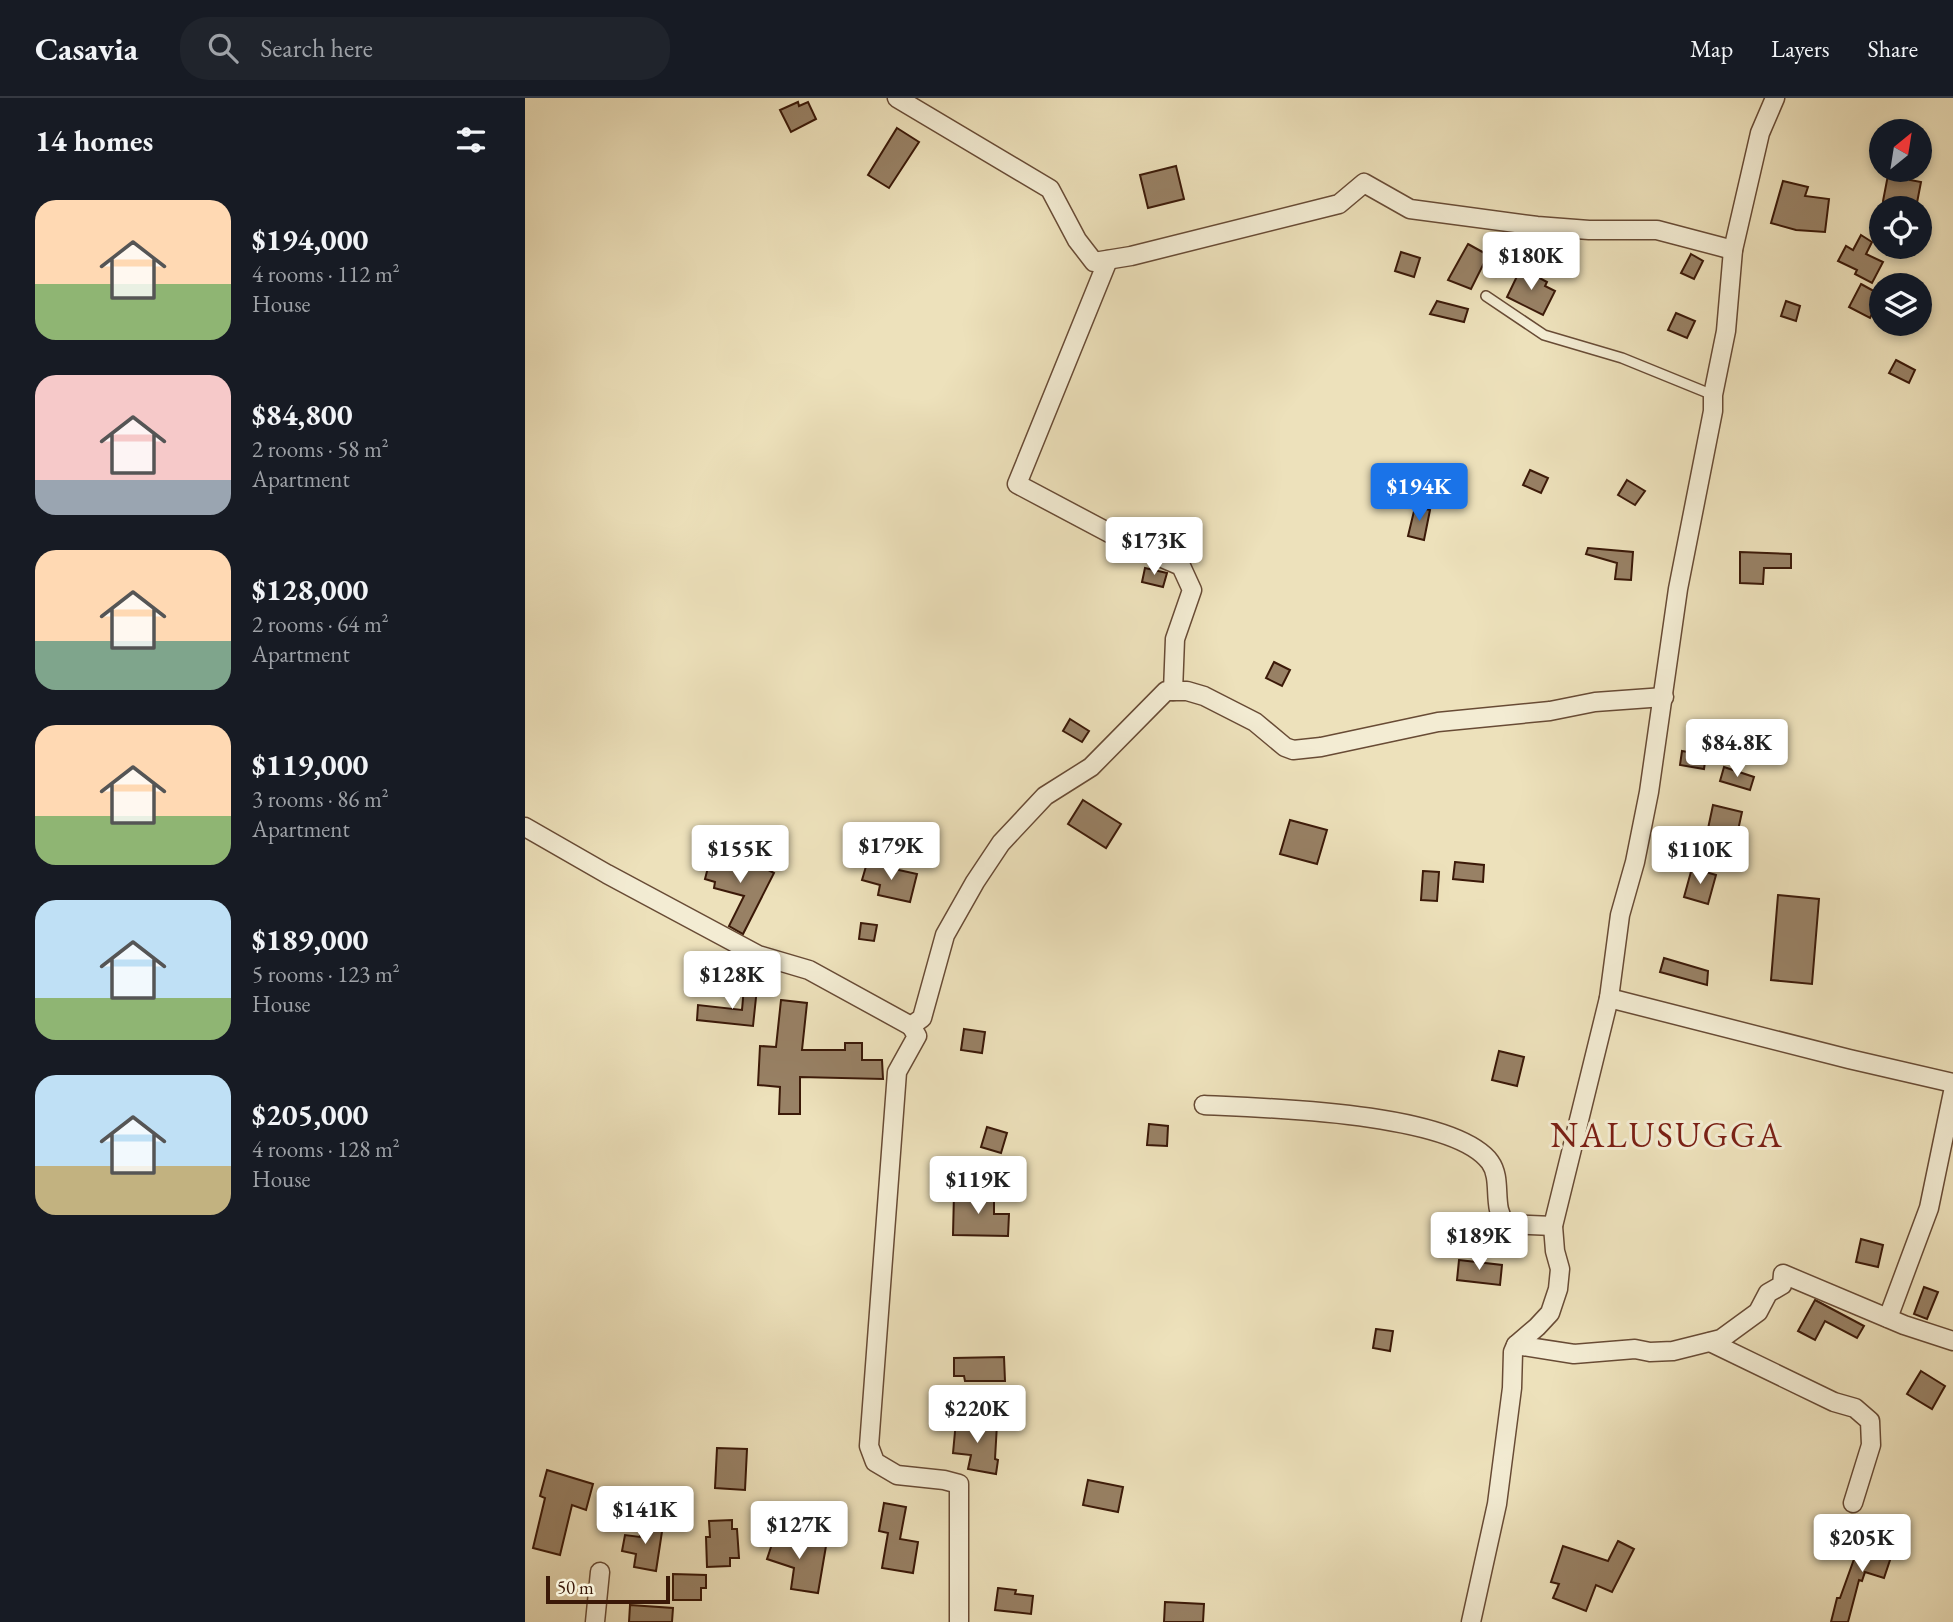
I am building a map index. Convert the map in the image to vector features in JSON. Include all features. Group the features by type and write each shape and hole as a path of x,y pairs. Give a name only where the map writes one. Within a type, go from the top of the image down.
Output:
{"street":[{"path":"897,98 1050,189 1077,240 1094,262 1339,204 1364,183 1411,209 1537,226 1589,230 1657,230 1733,250"},
{"path":"1471,1622 1497,1504 1512,1388 1513,1352 1516,1345 1550,1313 1557,1289 1560,1269 1553,1226 1609,998 1620,915 1635,862 1649,792 1678,589 1726,331 1733,250 1760,134 1775,98"},
{"path":"1108,260 1017,484 1132,545 1181,566 1192,590 1175,639 1173,691"},
{"path":"911,1026 922,1018 945,935 1001,843 1045,796 1091,767 1166,691 1187,691 1204,696 1255,722 1285,747 1293,750 1321,747 1438,722 1550,711 1595,702 1664,697"},
{"path":"525,827 758,955 809,970 911,1026 917,1036 897,1072 869,1446 874,1462 897,1475 959,1484 959,1622"},
{"path":"1609,998 1953,1083"},
{"path":"1888,1318 1929,1208 1953,1092"},
{"path":"1204,1105 1361,1116 1448,1135 1483,1155 1491,1163 1499,1211 1506,1224 1553,1226"},
{"path":"1516,1345 1590,1354 1635,1349 1650,1352 1673,1351 1710,1342 1721,1339 1758,1312 1767,1293 1782,1285 1783,1274 1888,1318 1953,1341"},
{"path":"1710,1342 1834,1402 1855,1408 1870,1421 1871,1445 1853,1503"},
{"path":"595,1622 600,1572"}],"lane":[{"path":"1486,296 1543,335 1622,358 1713,395"}],"building":[{"path":"798,102 799,106 808,102 816,119 791,132 780,110"},
{"path":"897,128 919,142 889,188 868,175"},
{"path":"1176,166 1184,199 1148,208 1140,175"},
{"path":"1783,181 1808,187 1805,196 1829,199 1825,232 1796,230 1771,223"},
{"path":"1887,182 1921,182 1918,196 1884,196"},
{"path":"1861,235 1869,240 1866,254 1869,259 1883,262 1877,273 1869,273 1869,281 1855,274 1857,270 1838,261 1846,246 1853,250"},
{"path":"1468,244 1488,255 1471,289 1448,280"},
{"path":"1401,252 1420,258 1414,277 1395,271"},
{"path":"1691,254 1703,261 1694,279 1681,273"},
{"path":"1521,268 1547,282 1545,286 1555,291 1543,315 1507,297"},
{"path":"1861,284 1869,288 1869,317 1849,307"},
{"path":"1437,301 1468,309 1464,322 1430,314"},
{"path":"1786,301 1800,306 1796,321 1781,316"},
{"path":"1676,313 1695,321 1687,338 1668,330"},
{"path":"1896,360 1915,370 1909,383 1889,373"},
{"path":"1530,470 1548,478 1541,493 1523,485"},
{"path":"1627,480 1645,491 1635,505 1618,495"},
{"path":"1415,507 1430,510 1424,540 1408,536"},
{"path":"1588,548 1633,552 1631,580 1615,579 1617,563 1586,554"},
{"path":"1740,552 1791,554 1791,568 1764,568 1763,584 1740,583"},
{"path":"1145,568 1167,573 1163,587 1142,582"},
{"path":"1274,662 1290,670 1282,686 1266,678"},
{"path":"1070,719 1089,731 1082,742 1063,731"},
{"path":"1682,751 1706,755 1704,769 1680,765"},
{"path":"1724,767 1754,777 1750,790 1720,781"},
{"path":"1083,800 1121,824 1106,848 1068,824"},
{"path":"1713,805 1742,812 1735,844 1706,838"},
{"path":"1290,820 1327,830 1317,864 1280,854"},
{"path":"712,852 755,863 774,873 743,934 729,926 744,896 714,888 715,882 705,879"},
{"path":"1455,862 1484,865 1483,882 1453,879"},
{"path":"867,863 917,874 910,902 878,895 880,885 862,880"},
{"path":"1692,868 1716,875 1708,904 1684,897"},
{"path":"1423,871 1439,872 1437,901 1421,900"},
{"path":"1778,895 1819,899 1812,984 1771,980"},
{"path":"861,923 877,925 874,941 859,939"},
{"path":"1664,958 1708,971 1707,985 1660,972"},
{"path":"744,987 757,988 753,1026 697,1020 698,1005 742,1010"},
{"path":"781,1000 807,1003 802,1050 845,1050 845,1043 862,1043 862,1060 882,1060 883,1079 800,1077 800,1114 779,1114 780,1087 758,1085 760,1046 776,1047"},
{"path":"964,1029 985,1032 982,1053 961,1050"},
{"path":"1499,1051 1524,1057 1517,1086 1492,1080"},
{"path":"1149,1124 1168,1126 1167,1146 1147,1145"},
{"path":"987,1127 1007,1133 1001,1153 981,1147"},
{"path":"954,1193 994,1194 994,1214 1009,1214 1008,1236 953,1235"},
{"path":"1861,1239 1883,1245 1878,1267 1856,1262"},
{"path":"1459,1260 1502,1265 1500,1285 1457,1280"},
{"path":"1924,1287 1938,1292 1927,1319 1914,1314"},
{"path":"1815,1300 1864,1326 1857,1338 1825,1321 1815,1340 1798,1331"},
{"path":"1376,1329 1393,1331 1390,1351 1373,1348"},
{"path":"1004,1357 1005,1381 965,1381 964,1376 954,1376 954,1358"},
{"path":"1921,1371 1945,1386 1932,1409 1907,1394"},
{"path":"956,1421 997,1424 996,1474 968,1469 971,1455 953,1453"},
{"path":"717,1448 747,1449 745,1490 715,1488"},
{"path":"547,1470 593,1484 586,1510 572,1505 560,1555 533,1548 545,1498 540,1496"},
{"path":"1088,1480 1123,1487 1118,1512 1083,1505"},
{"path":"884,1503 906,1507 900,1539 918,1542 913,1573 882,1568 888,1533 879,1531"},
{"path":"732,1520 732,1529 737,1529 739,1558 730,1558 730,1566 707,1567 706,1537 710,1537 709,1521"},
{"path":"643,1521 663,1525 656,1571 634,1567 636,1554 622,1551 625,1535 640,1537"},
{"path":"776,1532 798,1539 797,1542 826,1546 818,1593 791,1589 794,1568 767,1559"},
{"path":"1862,1537 1894,1548 1884,1578 1865,1572 1862,1581 1859,1580 1848,1622 1831,1622 1837,1598 1840,1598"},
{"path":"1618,1541 1634,1549 1612,1592 1596,1585 1586,1611 1553,1598 1559,1584 1551,1582 1563,1546 1608,1561"},
{"path":"673,1574 706,1575 706,1588 701,1588 701,1600 673,1600"},
{"path":"998,1588 1033,1596 1031,1614 995,1610"},
{"path":"1165,1602 1204,1604 1203,1622 1164,1622"},
{"path":"630,1605 673,1608 672,1622 629,1622"}],"district":[{"name":"NALUSUGGA","path":"1667,1134"}]}
